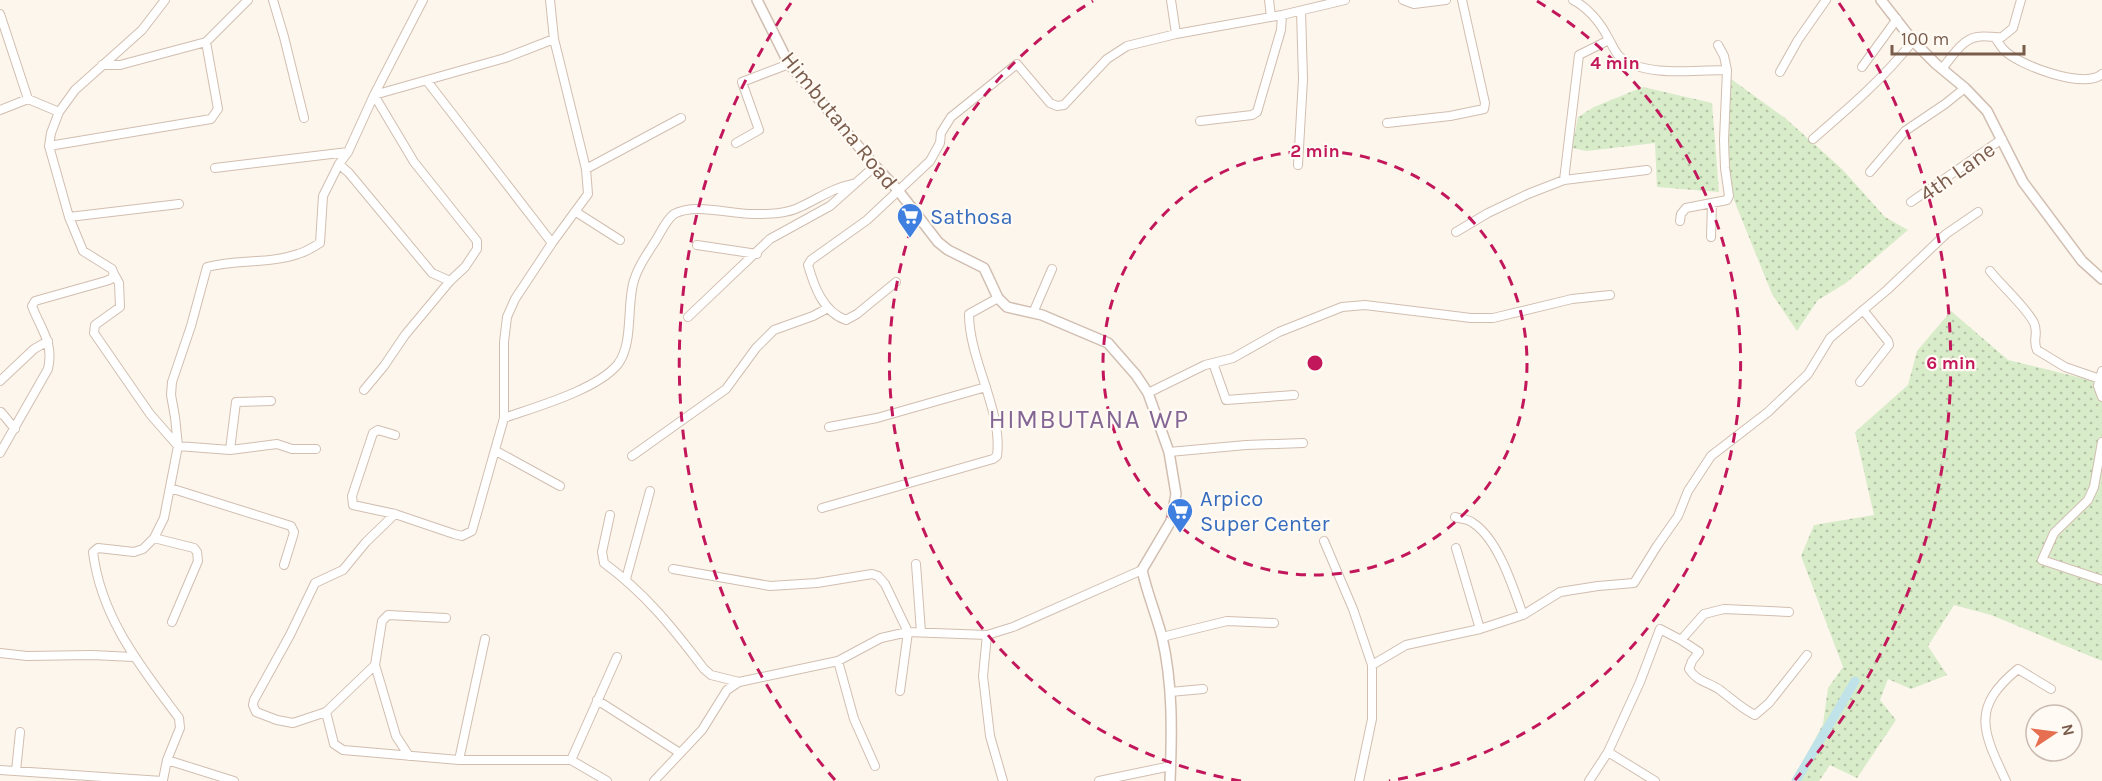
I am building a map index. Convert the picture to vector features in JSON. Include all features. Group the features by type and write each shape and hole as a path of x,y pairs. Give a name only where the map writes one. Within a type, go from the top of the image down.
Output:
{"street":[{"path":"165,0 142,30 75,90 58,112 49,146 69,217 83,251 112,269 119,283 120,307 97,323 93,329 150,414 178,446 230,450 277,444 292,449 316,449"},
{"path":"102,65 120,65 206,42 248,0"},
{"path":"273,0 304,118"},
{"path":"0,770 163,780 167,760 180,728 179,718 134,657 113,621 99,587 93,552 98,548 134,552 143,549 154,538 165,518 178,446 176,417 171,395 172,382 191,326 207,267 226,262 274,260 300,254 320,243 323,196 339,164 348,152 423,0"},
{"path":"395,435 378,430 373,433 351,502 358,507 395,514 454,534 467,535 472,531 504,418 504,342 507,317 515,299 588,194 586,169 554,39 550,0"},
{"name":"Himbutana Road","path":"757,0 789,64 897,189 938,242 948,250 984,268 998,298"},
{"path":"1171,0 1176,34"},
{"path":"1269,0 1271,17"},
{"path":"896,282 857,314 846,320 838,317 828,308 814,286 808,265 811,260 867,220 897,189 930,161 940,143 941,133 951,117 1017,64 1050,104 1064,105 1107,59 1126,46 1345,0"},
{"path":"1403,0 1414,4 1446,0"},
{"path":"1387,123 1450,116 1484,109 1485,103 1462,0"},
{"path":"1573,0 1595,18 1619,56 1633,65 1654,70 1727,70"},
{"path":"1780,72 1798,40 1826,0"},
{"path":"1881,0 1913,41 1988,111 2023,182 2082,261 2102,279"},
{"path":"1942,69 1963,44 1973,38 1978,36 2002,37 2013,28 2021,0"},
{"path":"1298,165 1303,79 1301,10"},
{"path":"0,14 28,99"},
{"path":"1200,121 1252,115 1257,112 1281,30 1282,15"},
{"path":"1862,67 1897,19"},
{"path":"1995,38 2004,51 2033,66 2061,76 2081,80 2097,79 2102,74"},
{"path":"374,96 505,58 554,39"},
{"path":"1564,180 1579,55 1610,40"},
{"path":"1813,138 1879,79 1913,41"},
{"path":"49,146 211,119 218,109 206,42"},
{"path":"1680,221 1681,214 1686,208 1727,200 1729,196 1724,140 1727,70 1725,56 1718,45"},
{"path":"736,143 759,130 742,82 789,64"},
{"path":"427,81 552,243"},
{"path":"1870,172 1905,131 1965,88"},
{"path":"364,390 405,335 450,281 465,267 477,249 477,241 414,162 374,96"},
{"path":"0,110 28,99 58,112"},
{"path":"586,169 681,118"},
{"name":"4th Lane","path":"1911,202 2002,139"},
{"path":"215,168 348,152"},
{"path":"339,164 432,273 450,281"},
{"path":"688,317 770,239 830,206 875,166"},
{"path":"1456,232 1488,213 1564,180 1647,170"},
{"path":"504,418 571,394 605,375 617,364 625,352 633,285 639,266 667,221 675,214 691,209 752,214 783,213 798,208 836,187 853,184"},
{"path":"69,217 179,204"},
{"path":"1711,237 1712,204"},
{"path":"576,212 620,240"},
{"path":"1372,665 1406,645 1480,629 1523,615 1560,592 1634,583 1678,516 1688,491 1711,456 1768,412 1808,374 1830,338 1946,234 1978,212"},
{"path":"697,245 756,254"},
{"path":"1033,313 1052,269"},
{"path":"1990,271 2032,319 2037,331 2034,342 2037,351 2065,367 2101,375 2098,386 2102,397"},
{"path":"0,453 48,369 51,355 48,341 32,306 35,301 106,281 114,274"},
{"path":"1148,393 1213,363 1233,358 1279,332 1341,307 1365,305 1471,318 1493,318 1572,299 1610,295"},
{"path":"654,781 702,730 727,690 739,682 838,660 881,638 908,632 987,635 1013,627 1142,570 1171,521 1176,494 1169,452 1148,393 1136,375 1108,344 1033,313 1007,307 998,298 969,314 969,331 986,387 998,443 996,456 993,459 822,508"},
{"path":"632,456 726,388 756,348 774,330 828,308"},
{"path":"1860,382 1889,345 1863,310"},
{"path":"0,381 34,349 48,341"},
{"path":"1213,363 1226,400 1294,395"},
{"path":"829,427 877,418 986,387"},
{"path":"230,450 236,402 271,401"},
{"path":"0,414 2,412 15,429"},
{"path":"2102,442 2094,487 2088,500 2054,533 2042,560 2102,580"},
{"path":"1169,452 1246,445 1303,443"},
{"path":"496,451 560,486"},
{"path":"170,488 291,526 294,532 284,565"},
{"path":"626,579 650,491"},
{"path":"375,665 326,712 293,723 256,712 253,705 315,583 343,570 366,542 395,514"},
{"path":"610,515 602,552 604,563 626,579 666,619 704,669 711,675 739,682"},
{"path":"1455,517 1473,522 1491,541 1508,574 1523,615"},
{"path":"154,538 194,548 197,552 198,561 172,622"},
{"path":"1324,541 1353,609 1372,665 1372,719 1359,781"},
{"path":"1456,548 1480,629"},
{"path":"916,564 921,632"},
{"path":"673,569 770,586 817,583 872,574 878,576 885,584 908,632 900,691"},
{"path":"1142,570 1146,591 1162,637 1170,692 1173,740 1170,781"},
{"path":"1681,640 1704,614 1724,609 1789,612"},
{"path":"409,756 396,736 375,665 382,621 388,615 446,618"},
{"path":"1162,637 1227,621 1274,623"},
{"path":"1588,781 1608,752 1640,682 1660,629 1699,652 1689,669 1700,681 1717,688 1755,716 1769,703 1807,655"},
{"path":"987,635 983,676 990,736 1003,781"},
{"path":"459,760 485,639"},
{"path":"0,653 27,656 134,657"},
{"path":"571,760 617,657"},
{"path":"838,660 854,719 875,766"},
{"path":"2006,781 1987,734 1986,715 1989,698 2018,669 2051,689"},
{"path":"1170,692 1203,689"},
{"path":"597,700 680,753"},
{"path":"326,712 331,735 337,748 343,750 459,760 571,760 607,781"},
{"path":"16,771 20,732"},
{"path":"1608,752 1655,781"},
{"path":"167,760 234,781"},
{"path":"1099,781 1171,766"}],"green space":[{"path":"1727,76 1785,118 1842,169 1885,217 1908,230 1846,283 1818,300 1797,331 1772,294 1734,200 1722,140"},
{"path":"1643,87 1712,103 1719,192 1657,187 1655,143 1587,151 1572,148 1578,117 1594,107"},
{"path":"1951,311 2008,360 2102,383 2102,661 1991,615 1954,605 1928,646 1947,675 1911,689 1888,679 1880,700 1896,720 1857,778 1830,765 1819,781 1793,781 1823,724 1828,688 1843,667 1801,556 1814,525 1874,515 1855,432 1908,385 1917,351"}],"waterway":[{"path":"1796,781 1855,681"}],"place":[{"name":"Sathosa","path":"910,239"},
{"name":"Arpico Super Center","path":"1180,534"}],"district":[{"name":"HIMBUTANA WP","path":"1089,419"}]}
